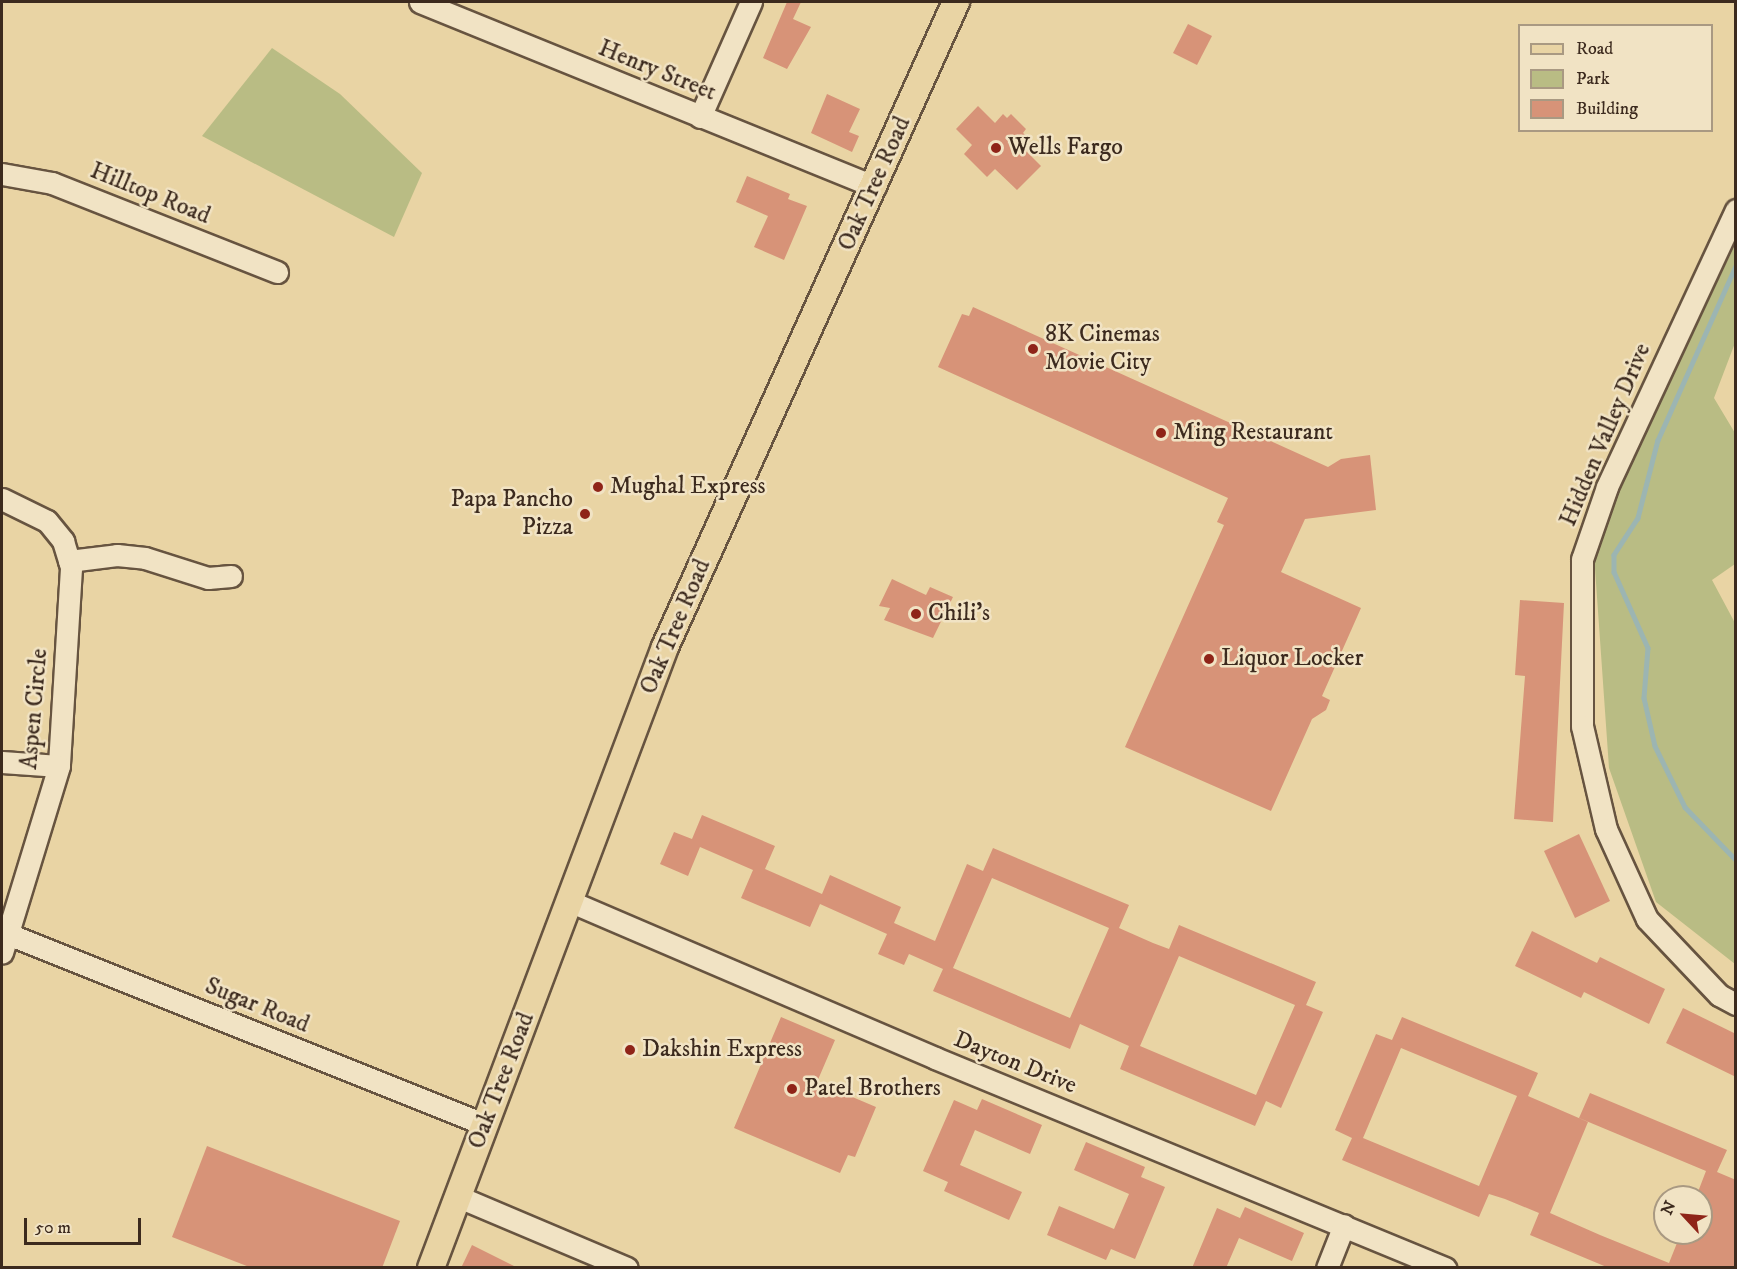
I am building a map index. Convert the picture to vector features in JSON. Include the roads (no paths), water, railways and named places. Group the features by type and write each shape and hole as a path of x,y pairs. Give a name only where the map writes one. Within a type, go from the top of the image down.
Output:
{"main road":[{"name":"Oak Tree Road","path":"431,1268 665,647 875,187 956,2"}],"street":[{"name":"Henry Street","path":"420,2 875,187"},
{"path":"700,117 751,2"},
{"name":"Hilltop Road","path":"2,174 52,183 277,272"},
{"name":"Hidden Valley Drive","path":"1736,210 1607,487 1582,559 1582,726 1606,830 1647,920 1719,995 1736,1004"},
{"name":"Aspen Circle","path":"2,499 46,521 63,541 69,561 59,766 5,943"},
{"path":"69,561 117,555 145,558 208,578 231,576"},
{"path":"2,762 59,766"},
{"name":"Dayton Drive","path":"569,901 941,1060 1445,1268"},
{"name":"Sugar Road","path":"5,943 486,1125"},
{"path":"459,1197 627,1268"},
{"path":"1327,1268 1344,1225"}],"waterway":[{"path":"1736,266 1658,440 1638,518 1614,555 1614,572 1648,648 1644,698 1655,746 1685,807 1736,860"}],"place":[{"name":"Wells Fargo","path":"996,148"},
{"name":"8K Cinemas Movie City","path":"1033,349"},
{"name":"Ming Restaurant","path":"1161,433"},
{"name":"Mughal Express","path":"598,487"},
{"name":"Papa Pancho Pizza","path":"585,514"},
{"name":"Chili's","path":"916,614"},
{"name":"Liquor Locker","path":"1209,659"},
{"name":"Dakshin Express","path":"630,1050"},
{"name":"Patel Brothers","path":"792,1089"}]}
